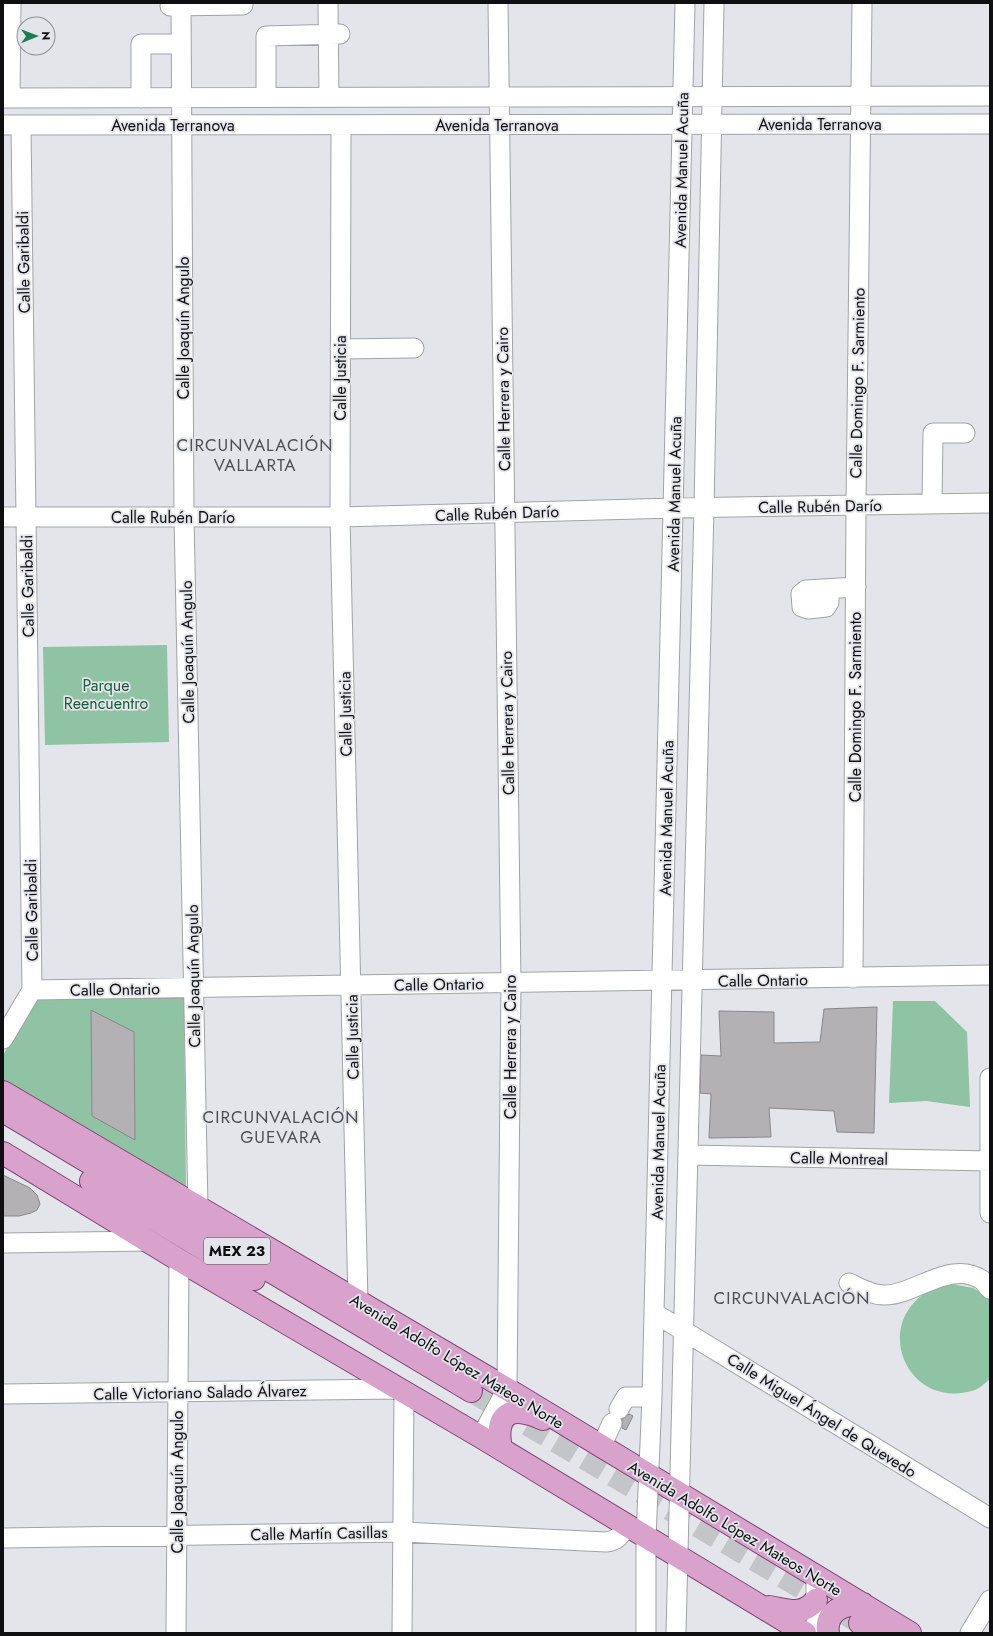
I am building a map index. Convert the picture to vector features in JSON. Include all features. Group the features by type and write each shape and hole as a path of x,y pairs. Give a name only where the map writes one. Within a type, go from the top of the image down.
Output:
{"main road":[{"name":"Avenida Adolfo López Mateos Norte","path":"3,1092 507,1389 679,1495 816,1576 866,1620 910,1633"},
{"name":"Avenida Adolfo López Mateos Norte","path":"3,1111 467,1397 153,1219 3,1128"},
{"path":"55,1142 150,1178"},
{"path":"3,1154 150,1241 179,1260 481,1437 805,1633"},
{"path":"153,1219 248,1300"},
{"path":"501,1449 498,1436 499,1428 503,1419 510,1413 521,1412 532,1414 551,1423 565,1425"},
{"path":"760,1606 798,1611 805,1610 816,1600"},
{"path":"828,1633 829,1622 836,1611 848,1604 866,1620"}],"street":[{"path":"11,3 16,55 11,98"},
{"path":"20,16 22,3"},
{"path":"328,3 334,35 334,97"},
{"path":"334,35 340,3"},
{"name":"Calle Herrera y Cairo","path":"481,1437 507,1389 511,983 498,3"},
{"name":"Avenida Manuel Acuña","path":"646,1633 646,1538 652,1397 685,3"},
{"name":"Avenida Manuel Acuña","path":"676,1633 689,1155 714,3"},
{"name":"Calle Domingo F. Sarmiento","path":"853,978 856,505 862,3"},
{"path":"176,4 243,5"},
{"name":"Calle Joaquín Angulo","path":"176,4 176,125 198,1207"},
{"path":"266,97 266,36 334,35"},
{"path":"141,98 141,44 176,44"},
{"name":"Avenida Terranova","path":"11,98 990,96"},
{"name":"Avenida Terranova","path":"12,125 499,126 860,123 990,124"},
{"name":"Calle Garibaldi","path":"12,125 26,517 32,990"},
{"name":"Calle Justicia","path":"341,126 340,517 358,1302"},
{"path":"340,349 414,348"},
{"path":"932,504 933,433 964,433"},
{"name":"Calle Rubén Darío","path":"3,517 340,517 674,508 990,503"},
{"path":"829,589 856,587"},
{"name":"Calle Ontario","path":"32,990 693,981 990,975"},
{"path":"3,1039 32,990"},
{"path":"990,1078 990,1213"},
{"name":"Calle Montreal","path":"689,1155 990,1161"},
{"path":"3,1243 150,1241"},
{"name":"Calle Joaquín Angulo","path":"176,1633 179,1260"},
{"path":"849,1283 869,1292 884,1295 900,1292 943,1276 963,1273 982,1280 990,1290"},
{"name":"Calle Miguel Ángel de Quevedo","path":"654,1313 990,1518"},
{"path":"401,1391 403,1532 402,1633"},
{"name":"Calle Victoriano Salado Álvarez","path":"3,1394 401,1391"},
{"path":"601,1447 615,1416 626,1397 652,1397"},
{"name":"Calle Martín Casillas","path":"3,1538 403,1532 613,1542 627,1526"},
{"path":"816,1576 816,1633"},
{"path":"970,1633 990,1600"}],"green space":[{"name":"Parque Reencuentro","path":"167,645 169,742 45,745 43,647"},
{"path":"184,997 186,1191 3,1083 3,1055 36,999"},
{"path":"893,1001 935,1001 967,1032 970,1107 926,1101 889,1103"},
{"path":"952,1284 973,1288 990,1299 990,1379 975,1390 951,1393 931,1388 915,1376 904,1360 900,1341 903,1322 913,1304 932,1289"}],"building":[{"path":"877,1007 874,1133 837,1132 834,1111 769,1108 771,1137 709,1138 711,1094 700,1093 701,1055 721,1056 719,1011 774,1012 774,1043 820,1042 824,1009"},
{"path":"91,1010 134,1032 135,1140 92,1116"},
{"path":"3,1175 30,1188 37,1195 40,1204 37,1210 19,1216 3,1216"},
{"path":"629,1414 633,1416 626,1430 622,1428 622,1419"}],"tunnel":[{"path":"471,1391 860,1623"}],"district":[{"name":"CIRCUNVALACIÓN VALLARTA","path":"255,455"},
{"name":"CIRCUNVALACIÓN GUEVARA","path":"281,1127"},
{"name":"CIRCUNVALACIÓN","path":"792,1298"}]}
